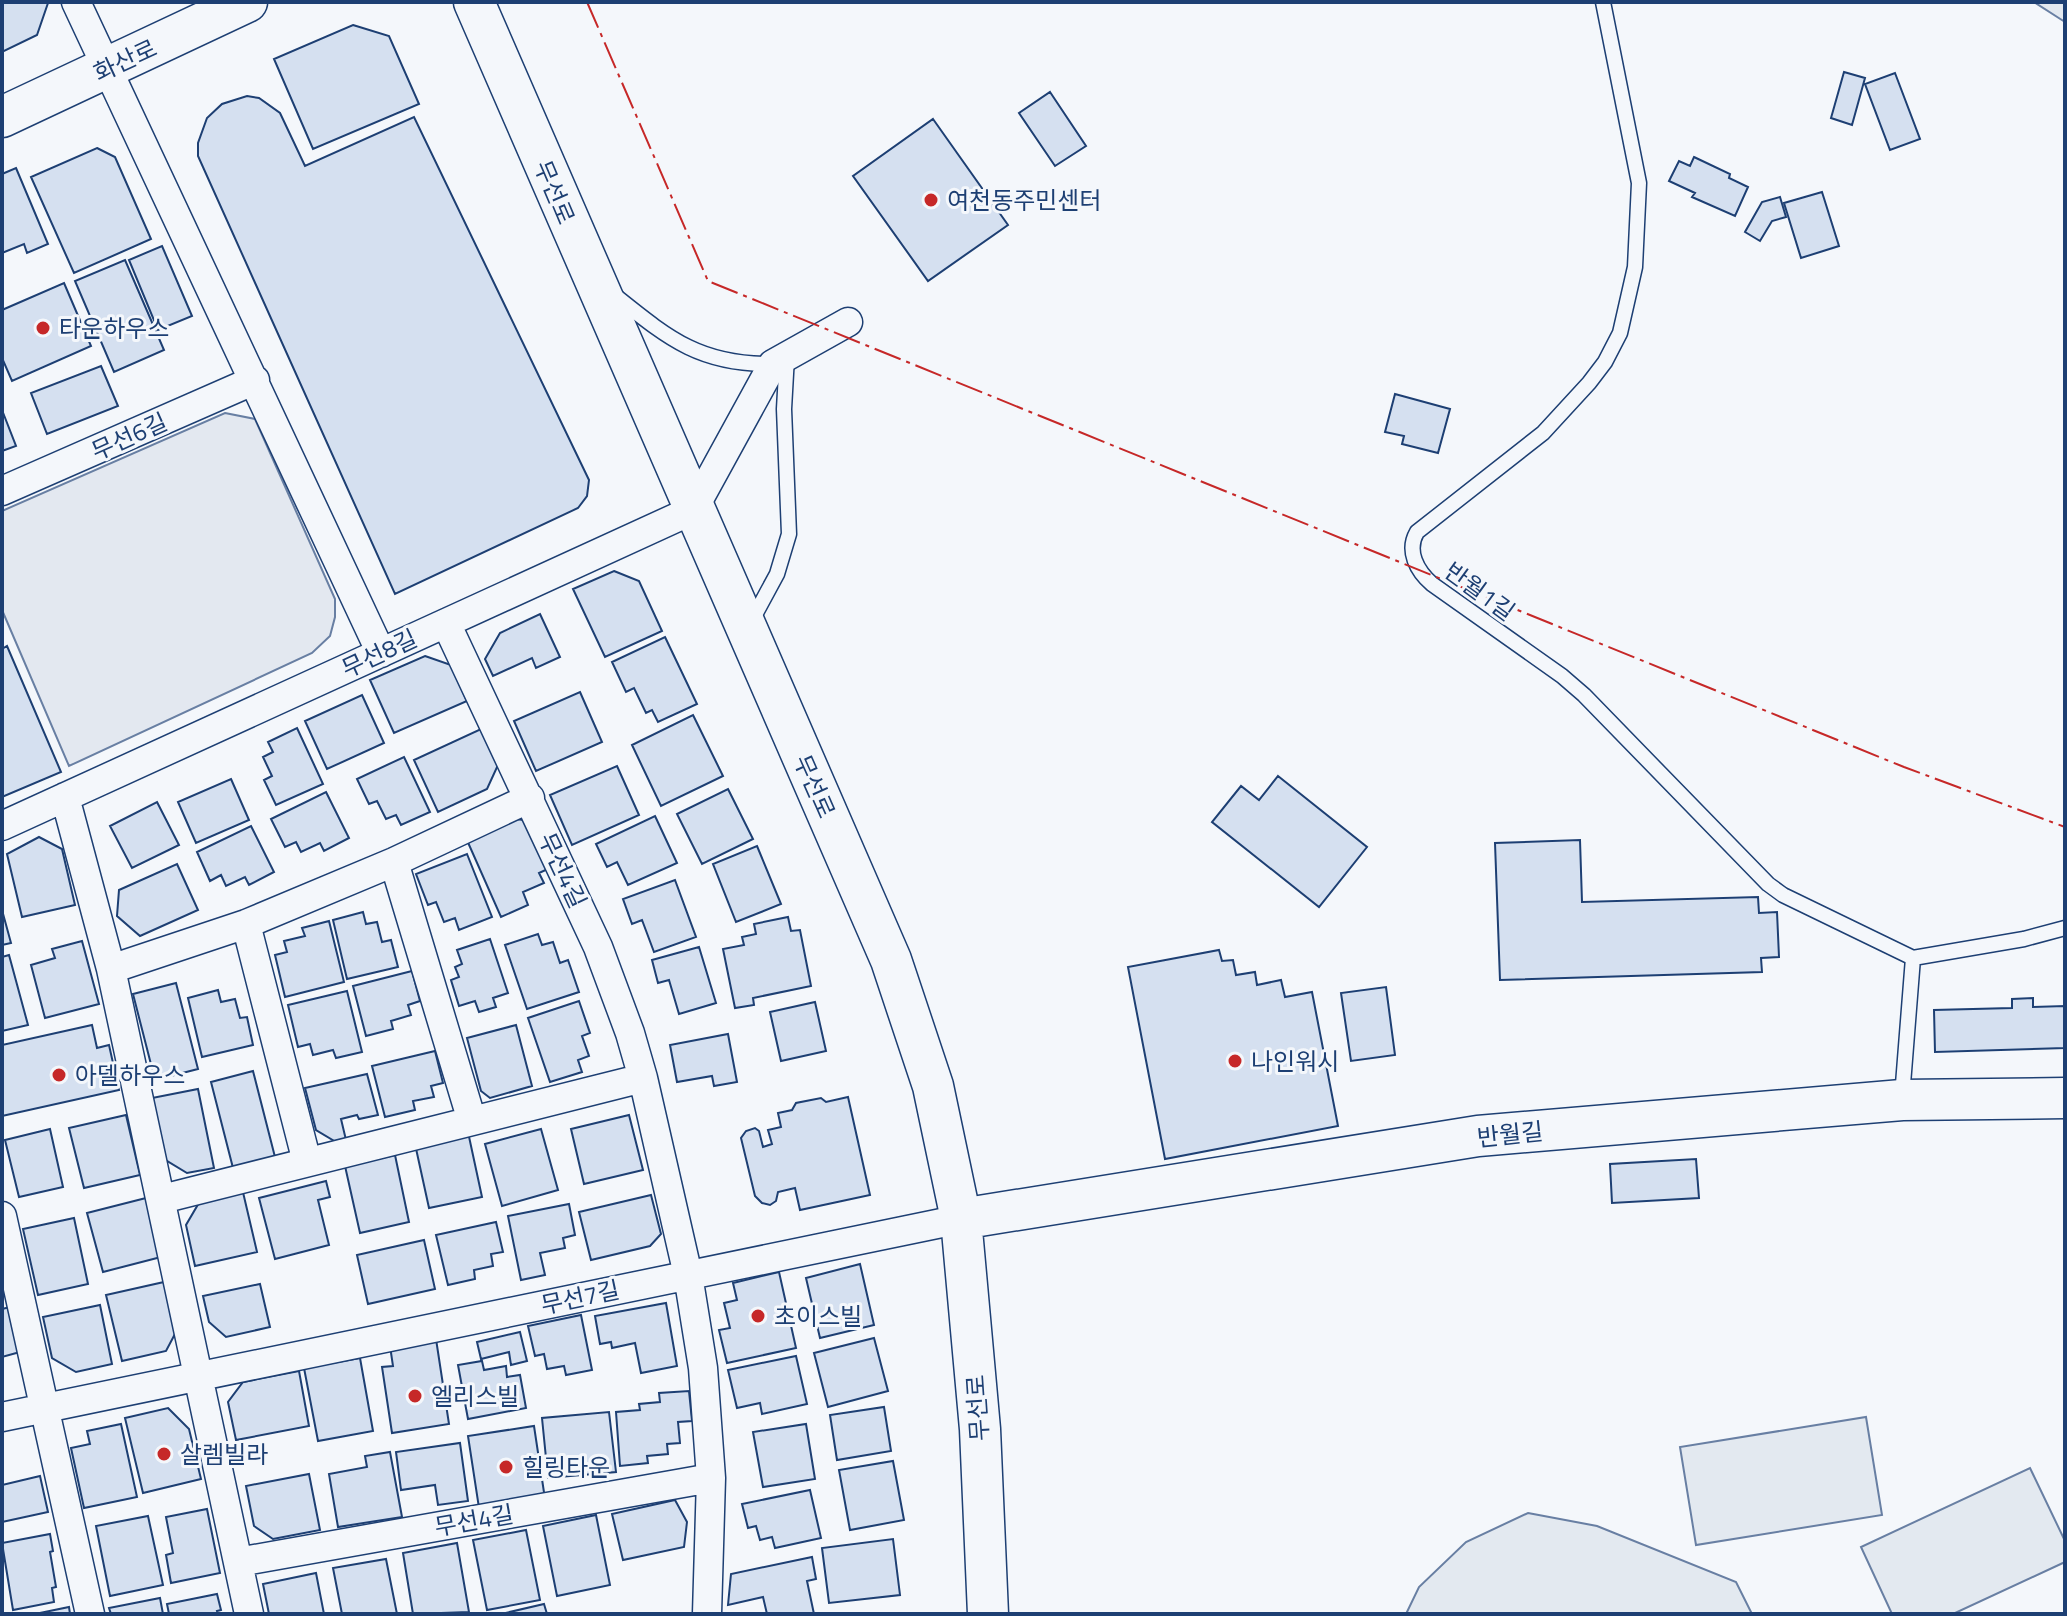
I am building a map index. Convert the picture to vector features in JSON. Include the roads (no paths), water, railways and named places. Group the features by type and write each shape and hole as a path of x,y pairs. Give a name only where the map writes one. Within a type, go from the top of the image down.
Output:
{"street":[{"path":"76,2 381,653"},
{"name":"화산로","path":"2,117 247,2"},
{"name":"무선로","path":"474,2 891,960 933,1086 961,1219 980,1429 988,1614"},
{"path":"693,510 780,360 848,322"},
{"name":"무선6길","path":"2,491 255,380"},
{"name":"무선8길","path":"2,826 693,510"},
{"name":"무선4길","path":"446,623 598,947 643,1078 688,1275 703,1368 711,1478 707,1614"},
{"path":"65,797 111,969 249,1614"},
{"path":"111,969 246,924 394,862 530,798"},
{"path":"394,862 472,1121"},
{"path":"246,924 307,1162"},
{"path":"162,1199 643,1078"},
{"name":"반월길","path":"961,1219 1478,1136 1902,1100 2065,1098"},
{"path":"2,1216 90,1614"},
{"name":"무선7길","path":"2,1417 961,1219"},
{"name":"무선4길","path":"238,1562 711,1478"}],"lane":[{"name":"반월1길","path":"1603,2 1639,183 1635,267 1620,333 1597,373 1543,433 1417,532 1412,543 1414,559 1432,584 1584,695 1768,884 1783,895 1913,958"},
{"path":"592,277 657,330 688,348 747,365 780,360 789,534 777,574 746,630"},
{"path":"1902,1100 1913,958 2024,939 2065,928"}],"place":[{"name":"여천동주민센터","path":"931,200"},
{"name":"타운하우스","path":"43,328"},
{"name":"나인워시","path":"1235,1061"},
{"name":"아델하우스","path":"59,1075"},
{"name":"초이스빌","path":"758,1316"},
{"name":"엘리스빌","path":"415,1396"},
{"name":"살렘빌라","path":"164,1454"},
{"name":"힐링타운","path":"506,1467"}]}
